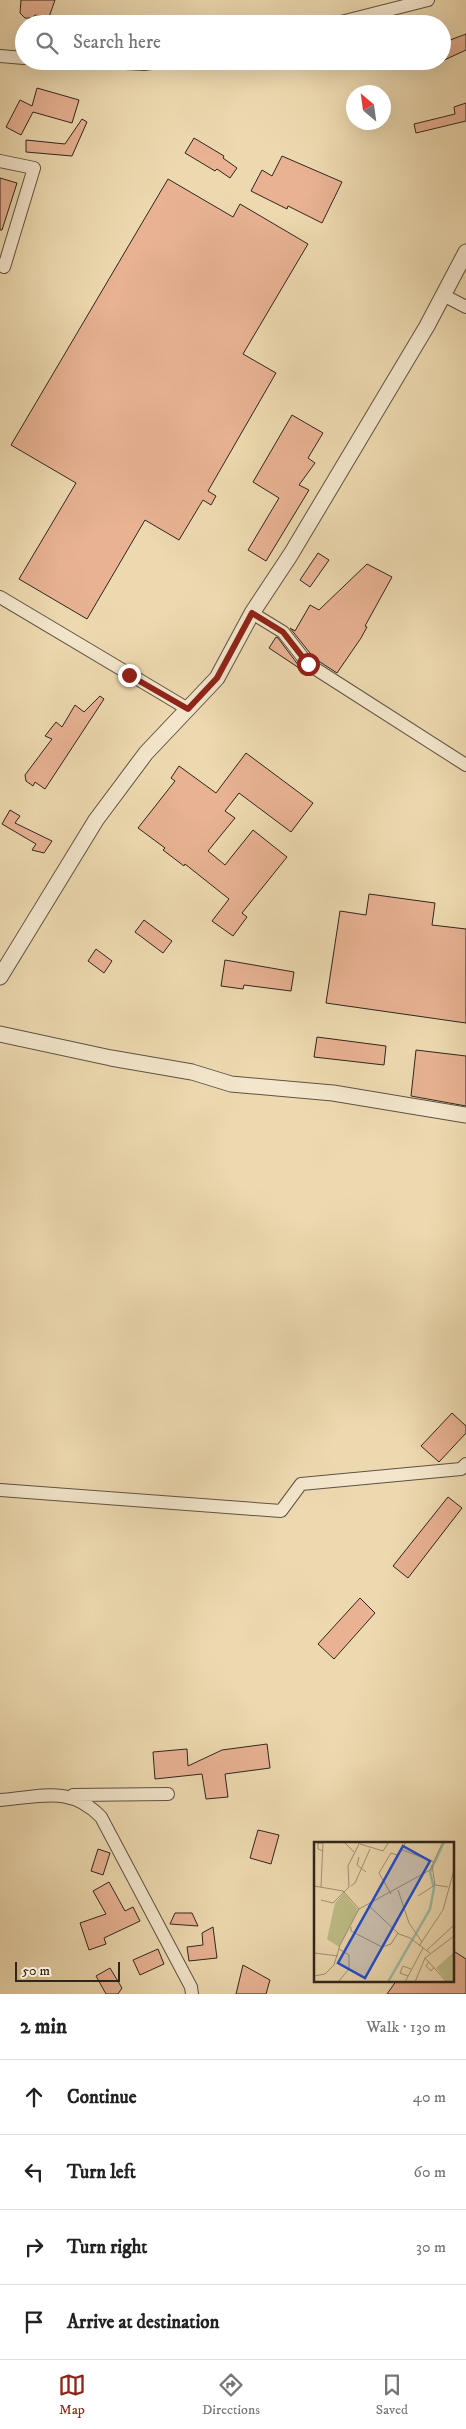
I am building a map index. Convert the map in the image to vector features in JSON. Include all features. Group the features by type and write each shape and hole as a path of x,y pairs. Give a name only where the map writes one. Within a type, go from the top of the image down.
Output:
{"street":[{"path":"369,15 428,0"},
{"path":"0,56 15,57"},
{"path":"0,161 34,168 4,267"},
{"path":"0,976 96,820 146,753 217,678 252,613 291,554 427,326 466,252"},
{"path":"443,295 466,307"},
{"path":"0,597 188,709"},
{"path":"252,613 283,632 308,664 466,765"},
{"path":"0,1034 111,1058 192,1072 231,1084 334,1093 466,1115"},
{"path":"0,1490 281,1511 301,1484 362,1476 416,1474 461,1469 466,1464"},
{"path":"0,1800 62,1796 168,1794"},
{"path":"62,1796 77,1798 90,1806 101,1817 191,1987 192,1994"}],"building":[{"path":"21,0 55,0 50,15 22,15 20,13"},
{"path":"466,34 466,50 451,57 451,40"},
{"path":"37,88 79,100 72,123 33,112 21,135 6,127 20,100 32,106"},
{"path":"466,103 466,121 416,133 414,124 455,114 454,107"},
{"path":"82,119 87,122 72,156 26,152 26,140 65,144"},
{"path":"194,138 224,156 223,158 237,168 230,178 217,169 215,171 185,153"},
{"path":"282,156 342,182 322,223 288,206 287,209 251,191 262,170 272,176"},
{"path":"0,178 17,183 2,230 0,230"},
{"path":"168,179 233,217 240,204 308,244 243,354 276,373 208,491 216,496 211,505 203,500 179,540 145,520 87,619 19,579 76,483 11,445"},
{"path":"292,415 323,433 308,458 315,463 299,485 309,490 266,561 248,550 279,498 253,482"},
{"path":"318,553 329,560 310,587 300,580"},
{"path":"367,564 392,577 365,626 367,627 361,638 337,673 314,658 290,628 295,631 310,605 319,610"},
{"path":"276,637 278,638 302,670 269,648"},
{"path":"100,696 104,699 45,789 35,782 33,786 26,781 25,775 52,739 45,736 56,722 62,727 75,705 84,712"},
{"path":"246,753 313,803 291,832 239,793 225,811 235,818 208,851 225,865 253,830 287,857 242,913 247,917 233,936 212,921 229,899 185,864 184,866 163,850 165,848 138,828 175,781 171,778 179,766 216,793"},
{"path":"10,810 20,816 15,823 52,841 44,853 32,850 36,844 2,824"},
{"path":"369,894 435,903 432,925 466,929 466,1023 326,1003 340,911 366,915"},
{"path":"144,920 172,941 163,953 135,932"},
{"path":"96,949 112,961 104,973 88,961"},
{"path":"225,960 294,972 291,991 244,985 243,989 221,986"},
{"path":"317,1037 386,1046 384,1065 314,1057"},
{"path":"416,1050 466,1056 466,1106 411,1096"},
{"path":"452,1413 466,1426 466,1433 439,1462 421,1446"},
{"path":"448,1497 462,1508 408,1578 393,1566"},
{"path":"360,1598 375,1613 334,1659 318,1644"},
{"path":"267,1744 270,1768 225,1774 228,1797 206,1799 202,1774 155,1779 153,1752 187,1749 188,1766 222,1750"},
{"path":"258,1830 279,1835 271,1864 250,1858"},
{"path":"98,1849 110,1853 103,1875 91,1871"},
{"path":"109,1882 125,1911 133,1907 140,1921 104,1938 106,1944 89,1950 80,1923 106,1914 93,1891"},
{"path":"175,1913 192,1913 198,1926 170,1924"},
{"path":"213,1927 217,1958 189,1961 187,1947 203,1945 202,1933"},
{"path":"158,1949 164,1964 140,1975 133,1960"},
{"path":"454,1951 466,1959 466,1994 387,1994 396,1982 454,1982"},
{"path":"243,1965 270,1980 266,1994 236,1994"},
{"path":"110,1968 122,1988 118,1994 106,1994 96,1976"}],"route":[{"path":"129,675 188,709 217,678 240,640 252,613 283,632 308,664"}]}
